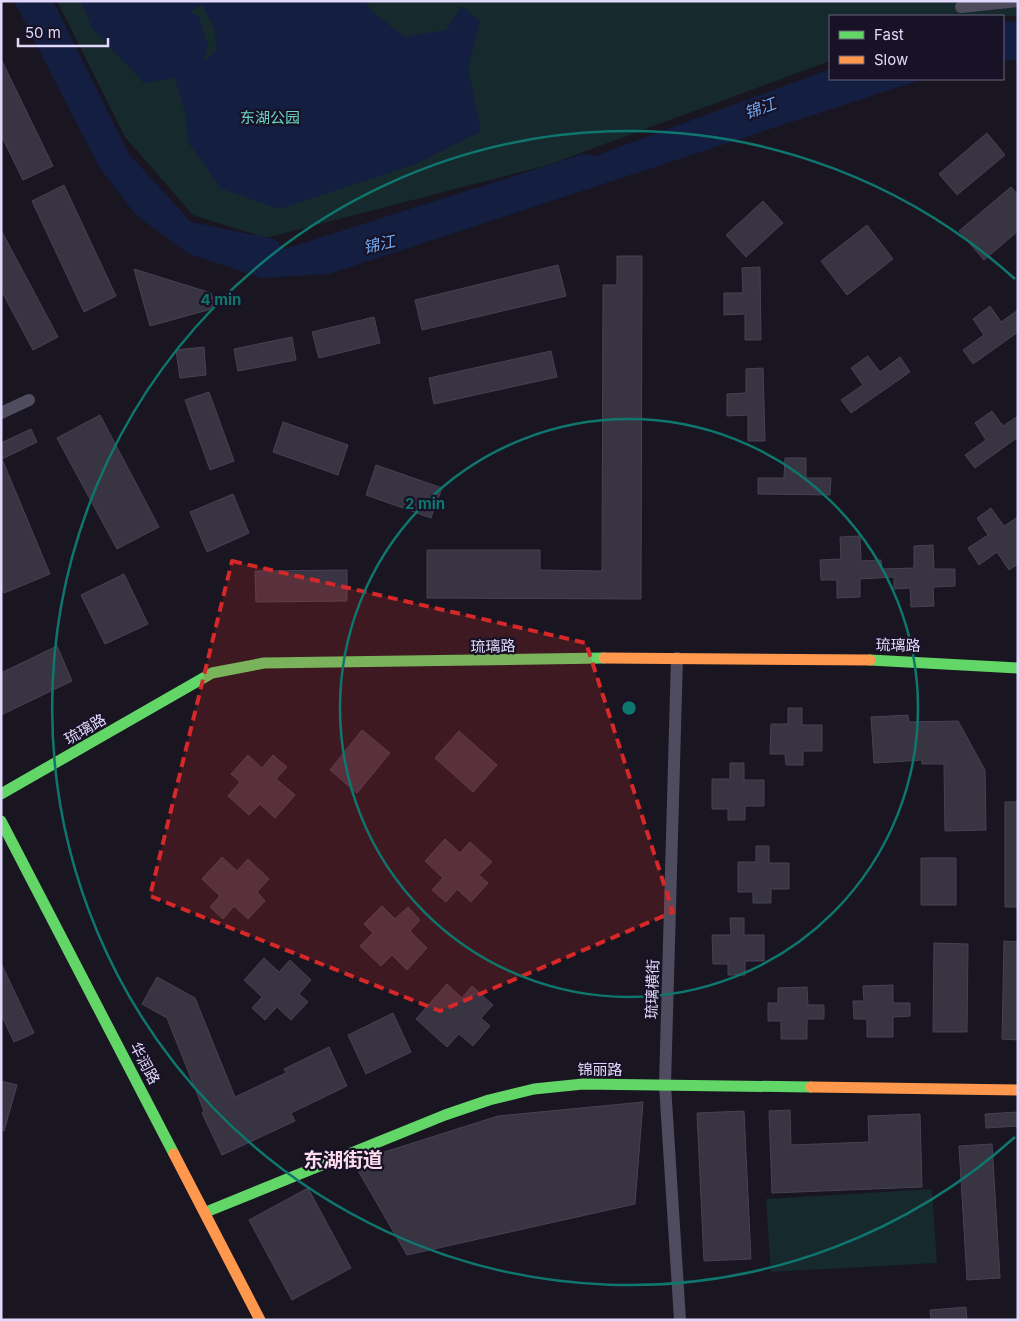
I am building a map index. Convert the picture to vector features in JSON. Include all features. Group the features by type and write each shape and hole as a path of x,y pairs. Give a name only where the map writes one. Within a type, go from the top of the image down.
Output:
{"street":[{"path":"961,7 1018,1"},
{"path":"1,413 28,400"},
{"name":"琉璃路","path":"1,794 212,673 264,663 677,658 925,661 1018,668"},
{"name":"琉璃横街","path":"677,658 666,1085 680,1320"},
{"name":"华润路","path":"1,821 206,1212 260,1320"},
{"name":"锦丽路","path":"206,1212 389,1136 471,1105 529,1088 583,1084 1018,1090"}],"highlighted area":[{"path":"232,561 586,643 673,912 440,1011 150,896"}],"green space":[{"name":"东湖公园","path":"57,1 1018,1 1018,16 829,15 829,61 548,165 266,238 193,215 125,137"},
{"path":"932,1189 937,1263 771,1272 766,1199"}],"water":[{"name":"锦江","path":"14,1 53,1 129,154 191,222 275,239 284,249 583,154 595,156 829,69 829,80 920,80 329,274 262,278 189,254 135,214 99,167"},
{"path":"81,1 366,1 372,12 405,37 446,30 462,6 480,22 468,68 481,131 413,165 279,209 220,188 189,143 184,109 175,78 144,83 92,28","holes":["202,5 215,29 216,51 202,63 208,46 199,17 190,11"]},
{"path":"1018,21 1018,60 1004,61 1004,22"}],"building":[{"path":"1,59 53,166 23,180 1,135"},
{"path":"987,133 1005,155 957,195 939,174"},
{"path":"64,185 116,296 84,312 32,201"},
{"path":"1011,187 1018,195 1018,231 984,260 959,231"},
{"path":"763,201 783,223 746,257 726,235"},
{"path":"867,225 893,259 847,295 821,261"},
{"path":"1,230 58,337 33,350 1,290"},
{"path":"617,256 642,256 641,599 427,598 427,550 540,550 540,570 602,571 603,285 617,285"},
{"path":"558,265 566,296 422,330 415,300"},
{"path":"760,267 761,340 745,340 745,314 724,315 724,293 743,293 742,268"},
{"path":"134,269 211,293 215,308 150,326"},
{"path":"990,306 1001,322 1018,310 1018,332 973,364 963,350 984,335 973,319"},
{"path":"374,317 380,343 319,358 312,332"},
{"path":"292,337 296,360 238,371 234,349"},
{"path":"204,347 206,375 180,378 176,350"},
{"path":"551,351 557,377 434,404 429,378"},
{"path":"868,356 880,372 900,357 910,372 851,413 841,400 863,385 851,368"},
{"path":"763,368 765,441 748,441 748,415 727,416 727,394 746,393 746,369"},
{"path":"209,392 234,461 210,470 185,400"},
{"path":"992,411 1003,426 1018,416 1018,437 975,468 965,455 986,440 975,423"},
{"path":"100,415 159,527 117,549 57,438"},
{"path":"283,422 348,445 338,475 273,452"},
{"path":"31,429 37,442 2,459 50,574 4,593 1,586 1,443"},
{"path":"785,458 806,458 806,478 831,478 830,495 758,494 758,478 784,478"},
{"path":"376,465 442,488 431,518 366,495"},
{"path":"233,494 249,533 207,552 190,512"},
{"path":"991,508 1004,526 1018,517 1018,564 1009,570 997,552 979,565 968,548 988,535 977,518"},
{"path":"860,536 861,561 881,560 882,569 914,568 914,546 933,545 934,569 955,569 955,586 933,587 934,606 911,607 910,588 894,589 894,577 860,579 860,597 837,598 837,580 821,580 820,560 841,559 840,537"},
{"path":"347,570 347,601 256,602 255,571"},
{"path":"124,574 148,624 105,644 81,595"},
{"path":"57,646 72,681 1,715 1,673"},
{"path":"788,708 802,708 802,725 822,725 822,751 803,751 803,765 786,765 785,754 770,754 771,724 788,724"},
{"path":"908,715 909,722 958,721 985,770 986,830 945,831 944,764 922,764 922,760 874,763 871,717"},
{"path":"362,730 390,753 357,793 330,770"},
{"path":"459,731 497,765 473,792 435,758"},
{"path":"248,755 262,768 273,755 287,767 276,779 295,795 275,818 260,804 249,815 228,796 240,782 231,774"},
{"path":"730,763 744,763 744,780 764,780 764,806 745,806 745,820 728,820 728,809 712,809 712,779 730,779"},
{"path":"1005,802 1018,802 1018,907 1005,907"},
{"path":"445,839 460,853 470,842 492,862 479,875 488,883 471,902 457,889 446,902 432,890 443,878 425,861"},
{"path":"756,846 769,846 769,863 789,863 789,889 771,889 771,903 753,903 753,892 738,892 738,862 756,862"},
{"path":"222,857 237,871 248,859 269,879 257,892 265,901 248,919 234,906 223,919 210,907 220,896 202,879"},
{"path":"921,858 956,858 956,905 921,905"},
{"path":"382,906 395,919 408,907 420,920 410,931 427,948 407,970 392,955 381,966 360,946 373,933 364,924"},
{"path":"730,918 744,918 744,935 764,935 764,961 745,961 745,975 728,975 728,964 713,964 712,935 731,935"},
{"path":"1004,941 1018,942 1018,1040 1002,1039"},
{"path":"934,943 968,944 967,1032 933,1032"},
{"path":"264,958 279,972 290,960 311,980 299,994 308,1002 291,1020 277,1007 265,1020 252,1008 262,997 244,980"},
{"path":"1,963 34,1033 14,1042 1,1014"},
{"path":"157,977 195,998 235,1097 286,1073 284,1069 329,1047 347,1086 291,1113 295,1121 222,1155 202,1113 204,1111 167,1018 142,1004"},
{"path":"447,984 462,998 472,986 493,1005 481,1018 490,1026 473,1046 459,1034 447,1047 416,1019"},
{"path":"893,985 893,1003 910,1003 910,1016 893,1017 893,1037 867,1037 867,1019 854,1019 853,1001 864,1001 863,986"},
{"path":"807,987 808,1005 824,1005 824,1019 807,1019 807,1039 781,1039 781,1021 768,1021 768,1003 778,1003 778,988"},
{"path":"393,1013 411,1052 366,1074 348,1035"},
{"path":"1,1081 17,1085 4,1131 1,1130"},
{"path":"643,1102 635,1204 407,1255 353,1162 498,1116"},
{"path":"790,1110 791,1145 869,1142 868,1116 920,1114 922,1187 772,1193 769,1111"},
{"path":"744,1111 751,1259 704,1261 697,1113"},
{"path":"1018,1112 1018,1126 986,1128 985,1114"},
{"path":"992,1144 1000,1278 967,1280 959,1146"},
{"path":"308,1188 351,1268 292,1300 249,1220"},
{"path":"966,1307 967,1320 931,1320 930,1310"}],"traffic: fast":[{"path":"1,794 212,673 264,663 604,658"},
{"path":"870,660 1018,668"},
{"path":"1,821 174,1154"},
{"path":"206,1212 445,1115 489,1100 534,1089 583,1084 811,1087"}],"traffic: slow":[{"path":"604,658 870,660"},
{"path":"811,1087 1018,1090"},
{"path":"174,1154 260,1320"}],"district":[{"name":"东湖街道","path":"343,1160"}]}
